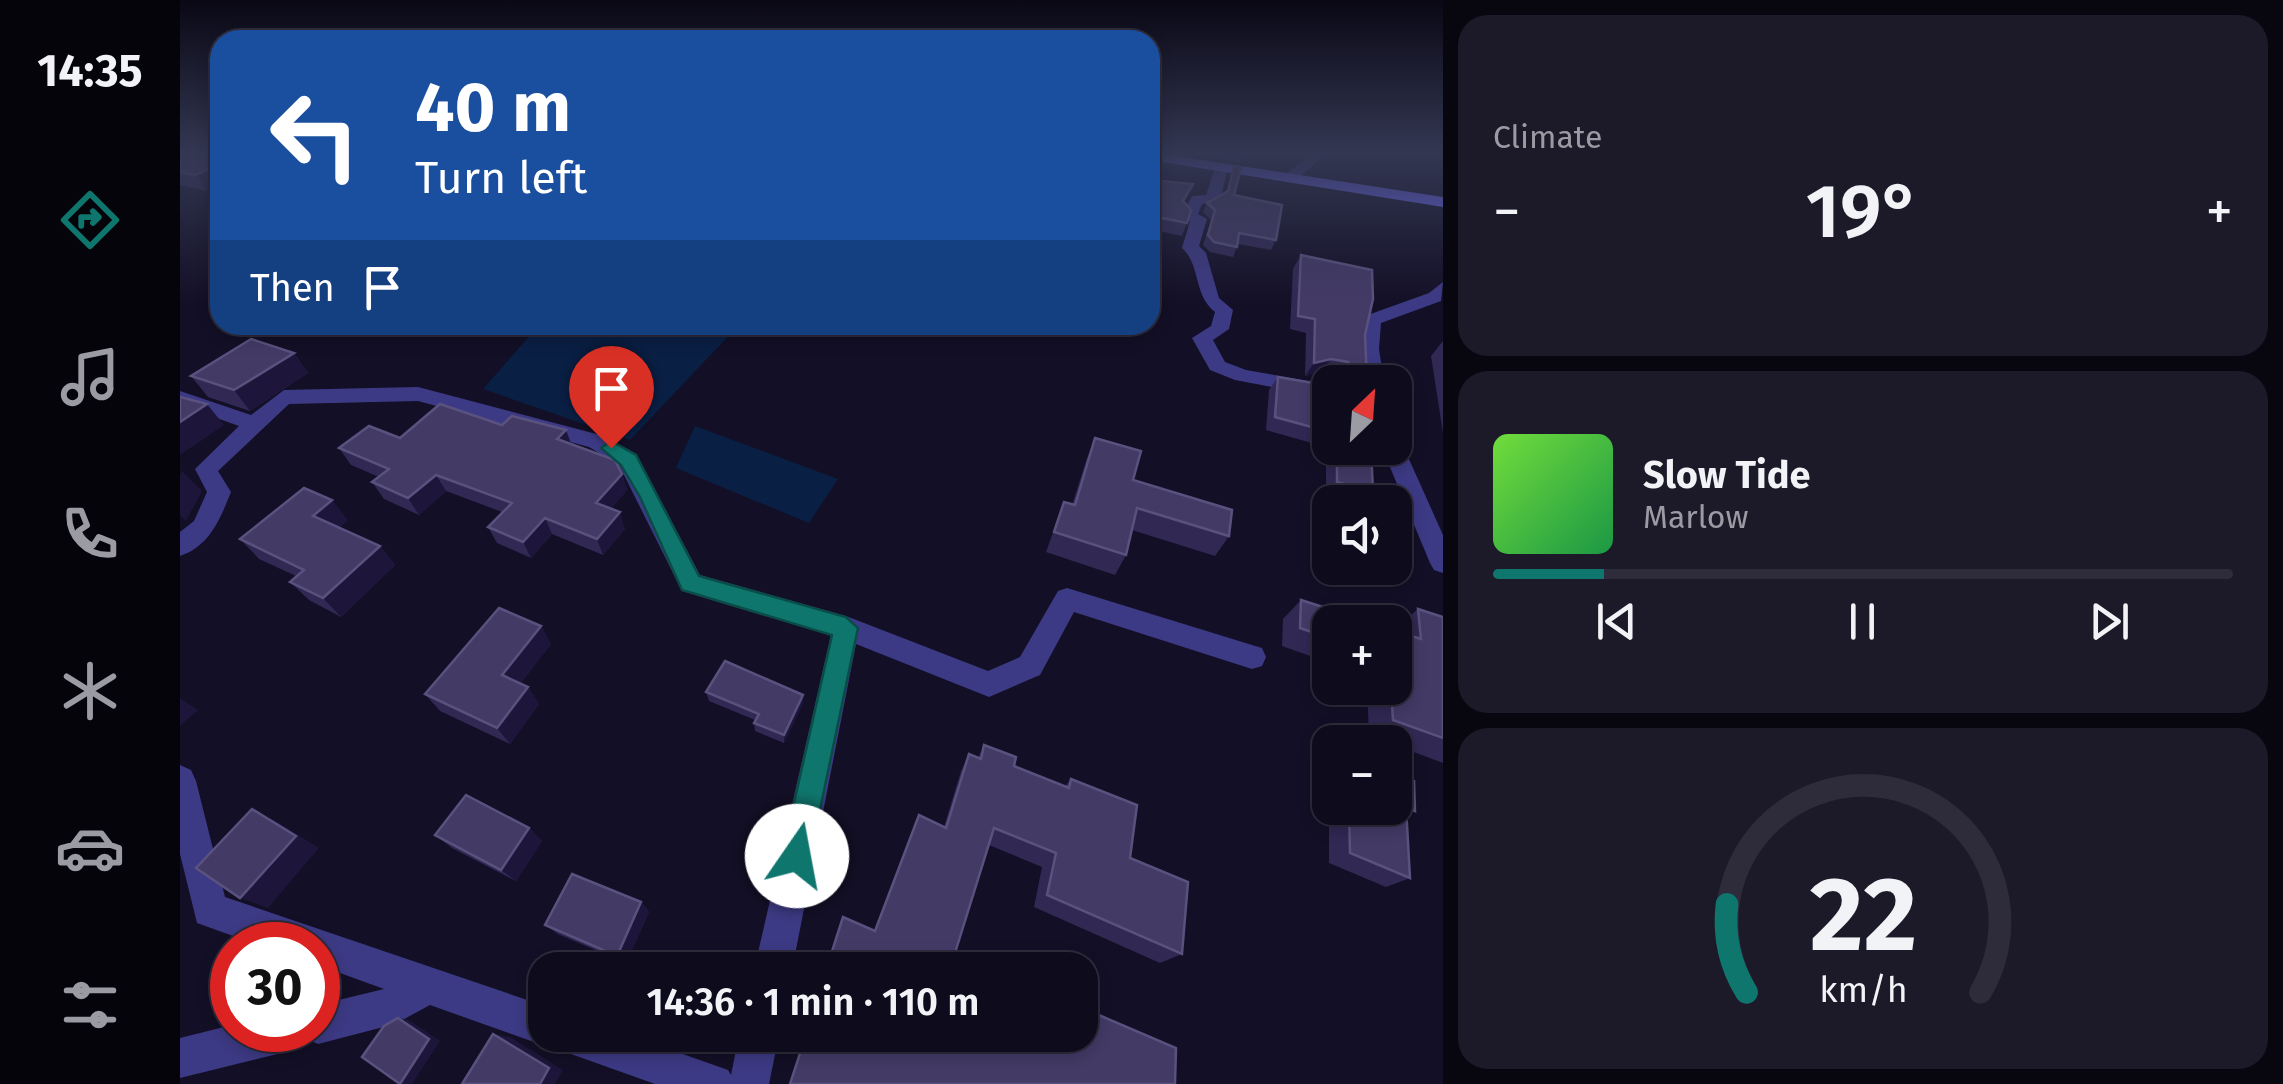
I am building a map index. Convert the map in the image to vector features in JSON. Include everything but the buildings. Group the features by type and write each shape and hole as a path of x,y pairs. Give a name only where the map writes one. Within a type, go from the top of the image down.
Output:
{"street":[{"path":"1195,203 1189,216 1198,219 1190,248 1198,253 1211,300 1224,310 1220,328 1202,338 1217,366 1242,376 1312,388"},
{"path":"1371,365 1368,350 1372,320 1435,297 1443,287"},
{"path":"180,546 204,527 219,492 206,470 284,397 418,394 596,441 628,460 691,583 846,628 989,684 1030,666 1067,599 1252,657"},
{"path":"180,398 255,424"},
{"path":"1400,465 1443,563"},
{"path":"777,952 846,628"},
{"path":"180,781 210,910 244,922"},
{"path":"340,955 528,1020"},
{"path":"340,1018 394,1005 427,985"},
{"path":"180,1058 210,1051"},
{"path":"621,1052 714,1084"},
{"path":"749,1084 756,1052"}],"water":[{"path":"530,335 729,335 630,440 483,389"},
{"path":"695,426 838,479 809,523 676,468"}],"route":[{"path":"611,448 628,460 650,496 691,583 846,628 797,856"}]}
